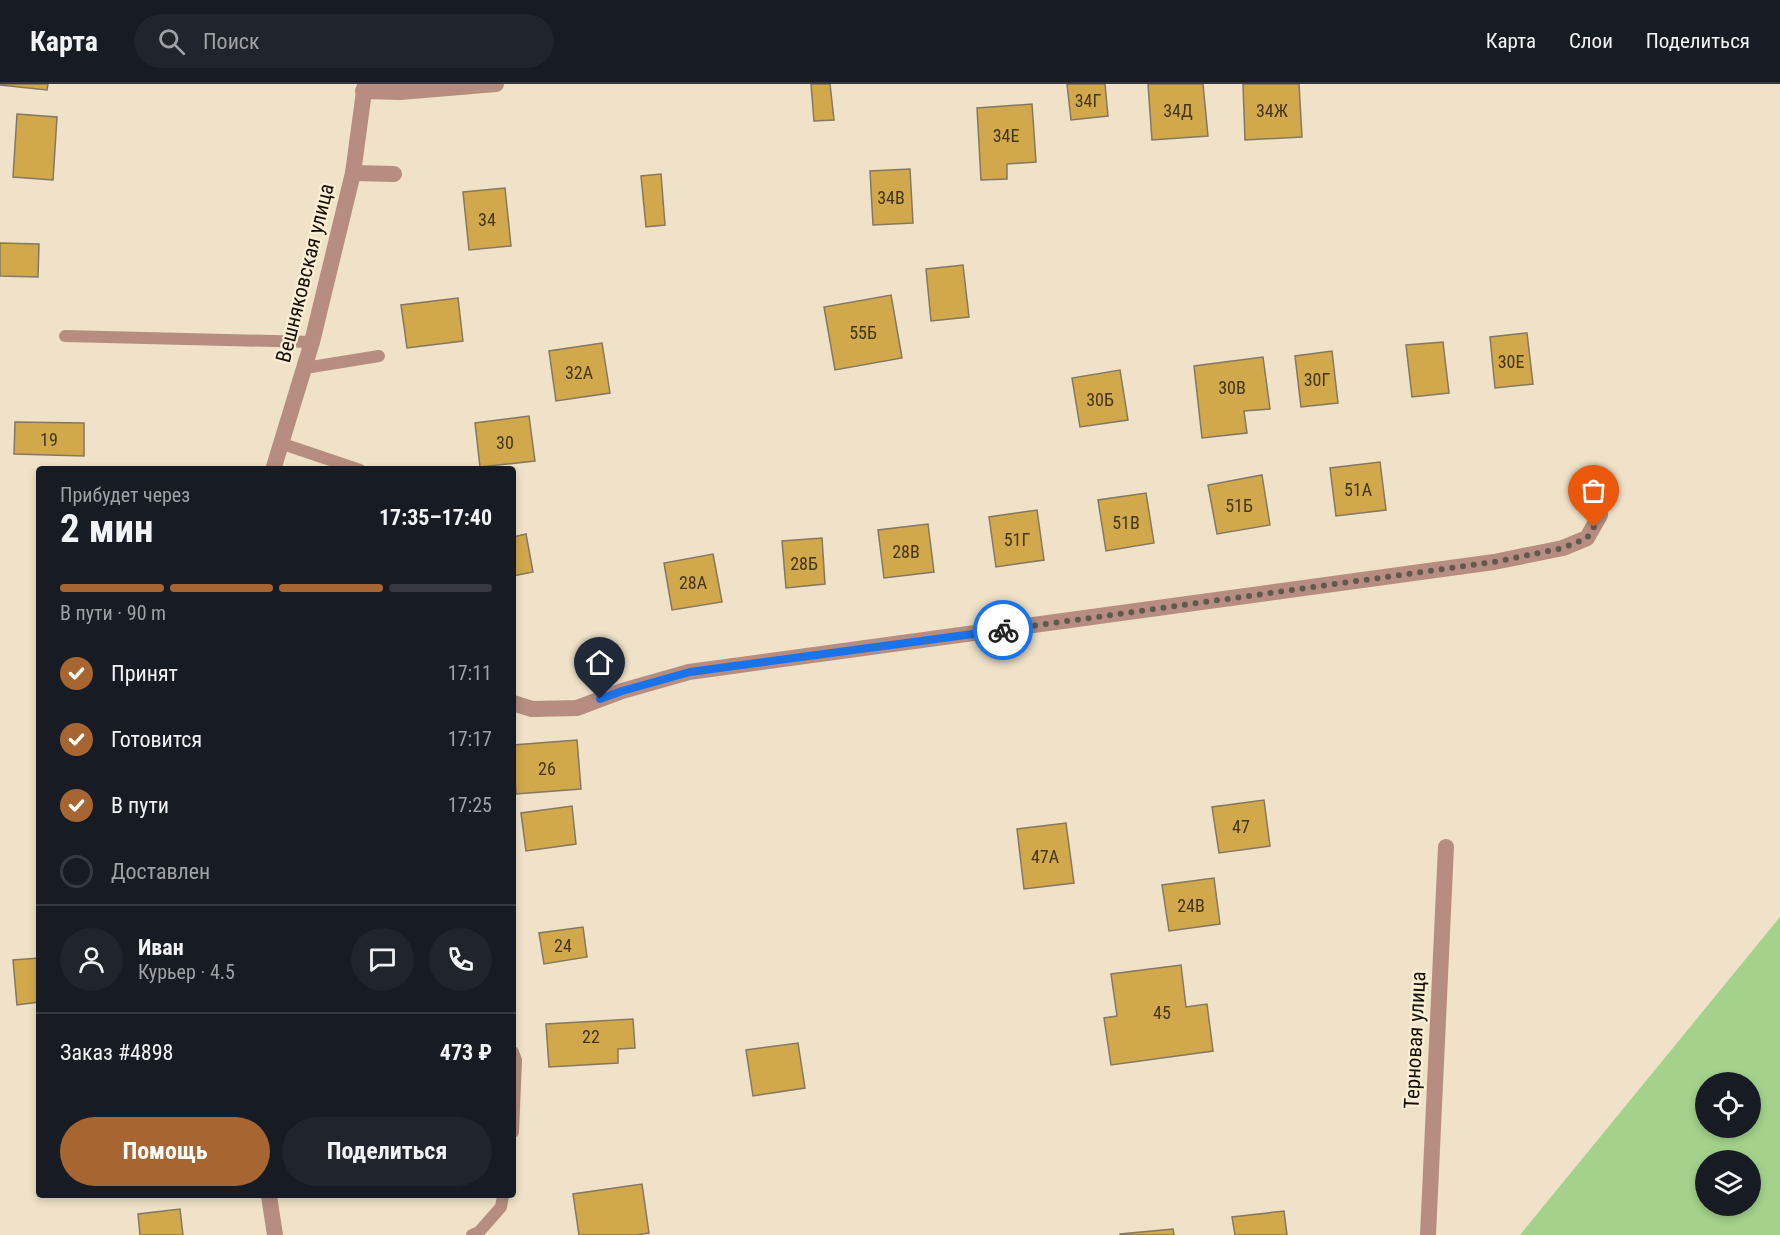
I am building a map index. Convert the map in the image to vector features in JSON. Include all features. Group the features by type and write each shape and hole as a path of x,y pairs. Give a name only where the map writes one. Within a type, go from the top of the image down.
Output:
{"street":[{"path":"364,87 400,92 496,84"},
{"name":"Вешняковская улица","path":"274,466 305,368 353,173 364,87"},
{"path":"353,173 394,174"},
{"path":"516,704 532,709 578,708 622,691 690,672 1494,562 1563,548 1587,538 1600,515"},
{"name":"Терновая улица","path":"1428,1235 1446,847"},
{"path":"269,1198 275,1235"}],"lane":[{"path":"65,336 312,342"},
{"path":"305,368 379,357"},
{"path":"280,443 348,466"},
{"path":"472,1235 479,1232 501,1207 503,1198"}],"green space":[{"path":"1780,917 1780,1235 1520,1235"}],"building":[{"path":"0,84 48,84 47,90"},
{"path":"811,84 830,84 834,120 814,121"},
{"path":"1067,84 1105,84 1108,116 1071,120"},
{"path":"1148,84 1203,84 1208,136 1152,140"},
{"path":"1243,84 1299,84 1302,137 1245,140"},
{"path":"1032,104 1036,162 1007,164 1007,179 981,180 977,108"},
{"path":"17,114 57,117 53,180 13,177"},
{"path":"910,169 913,223 873,225 870,171"},
{"path":"661,174 665,225 646,227 641,176"},
{"path":"505,188 511,246 469,250 463,192"},
{"path":"0,243 39,244 38,277 0,276"},
{"path":"963,265 969,317 931,321 926,269"},
{"path":"891,295 902,358 835,370 824,307"},
{"path":"458,298 463,341 407,348 401,305"},
{"path":"1527,333 1533,384 1495,388 1490,337"},
{"path":"1443,342 1449,393 1412,397 1406,345"},
{"path":"602,343 610,393 556,401 549,351"},
{"path":"1332,351 1338,403 1301,407 1295,356"},
{"path":"1263,357 1270,409 1244,411 1247,433 1202,438 1194,366"},
{"path":"1120,370 1128,420 1080,427 1072,378"},
{"path":"529,416 535,461 480,466 475,423"},
{"path":"15,422 84,423 84,456 14,454"},
{"path":"1380,462 1386,510 1336,516 1330,468"},
{"path":"1262,475 1270,525 1217,534 1208,485"},
{"path":"1146,493 1154,543 1106,551 1098,500"},
{"path":"1037,510 1044,560 996,567 989,517"},
{"path":"928,524 934,572 884,578 878,530"},
{"path":"526,534 533,572 516,575 516,536"},
{"path":"822,538 825,584 786,588 782,541"},
{"path":"713,554 722,602 672,610 664,563"},
{"path":"577,740 581,789 516,794 516,745"},
{"path":"1264,800 1270,846 1219,853 1212,807"},
{"path":"572,806 576,844 526,851 521,813"},
{"path":"1066,823 1074,883 1024,889 1017,829"},
{"path":"1214,878 1220,924 1169,931 1162,885"},
{"path":"583,927 587,957 544,964 539,933"},
{"path":"36,958 36,1002 17,1005 13,960"},
{"path":"1181,965 1186,1007 1207,1004 1213,1051 1111,1065 1104,1018 1117,1016 1111,974"},
{"path":"633,1019 635,1048 618,1049 618,1063 549,1067 546,1024"},
{"path":"798,1043 805,1088 753,1096 746,1050"},
{"path":"642,1184 649,1233 579,1235 573,1194"},
{"path":"180,1209 183,1235 140,1235 138,1214"},
{"path":"1284,1211 1287,1235 1235,1235 1232,1217"},
{"path":"1173,1229 1174,1235 1120,1235 1120,1234"}],"way so far":[{"path":"1003,630 1494,562 1563,548 1587,538 1594,527"}],"route":[{"path":"600,699 690,672 1003,630"}]}
